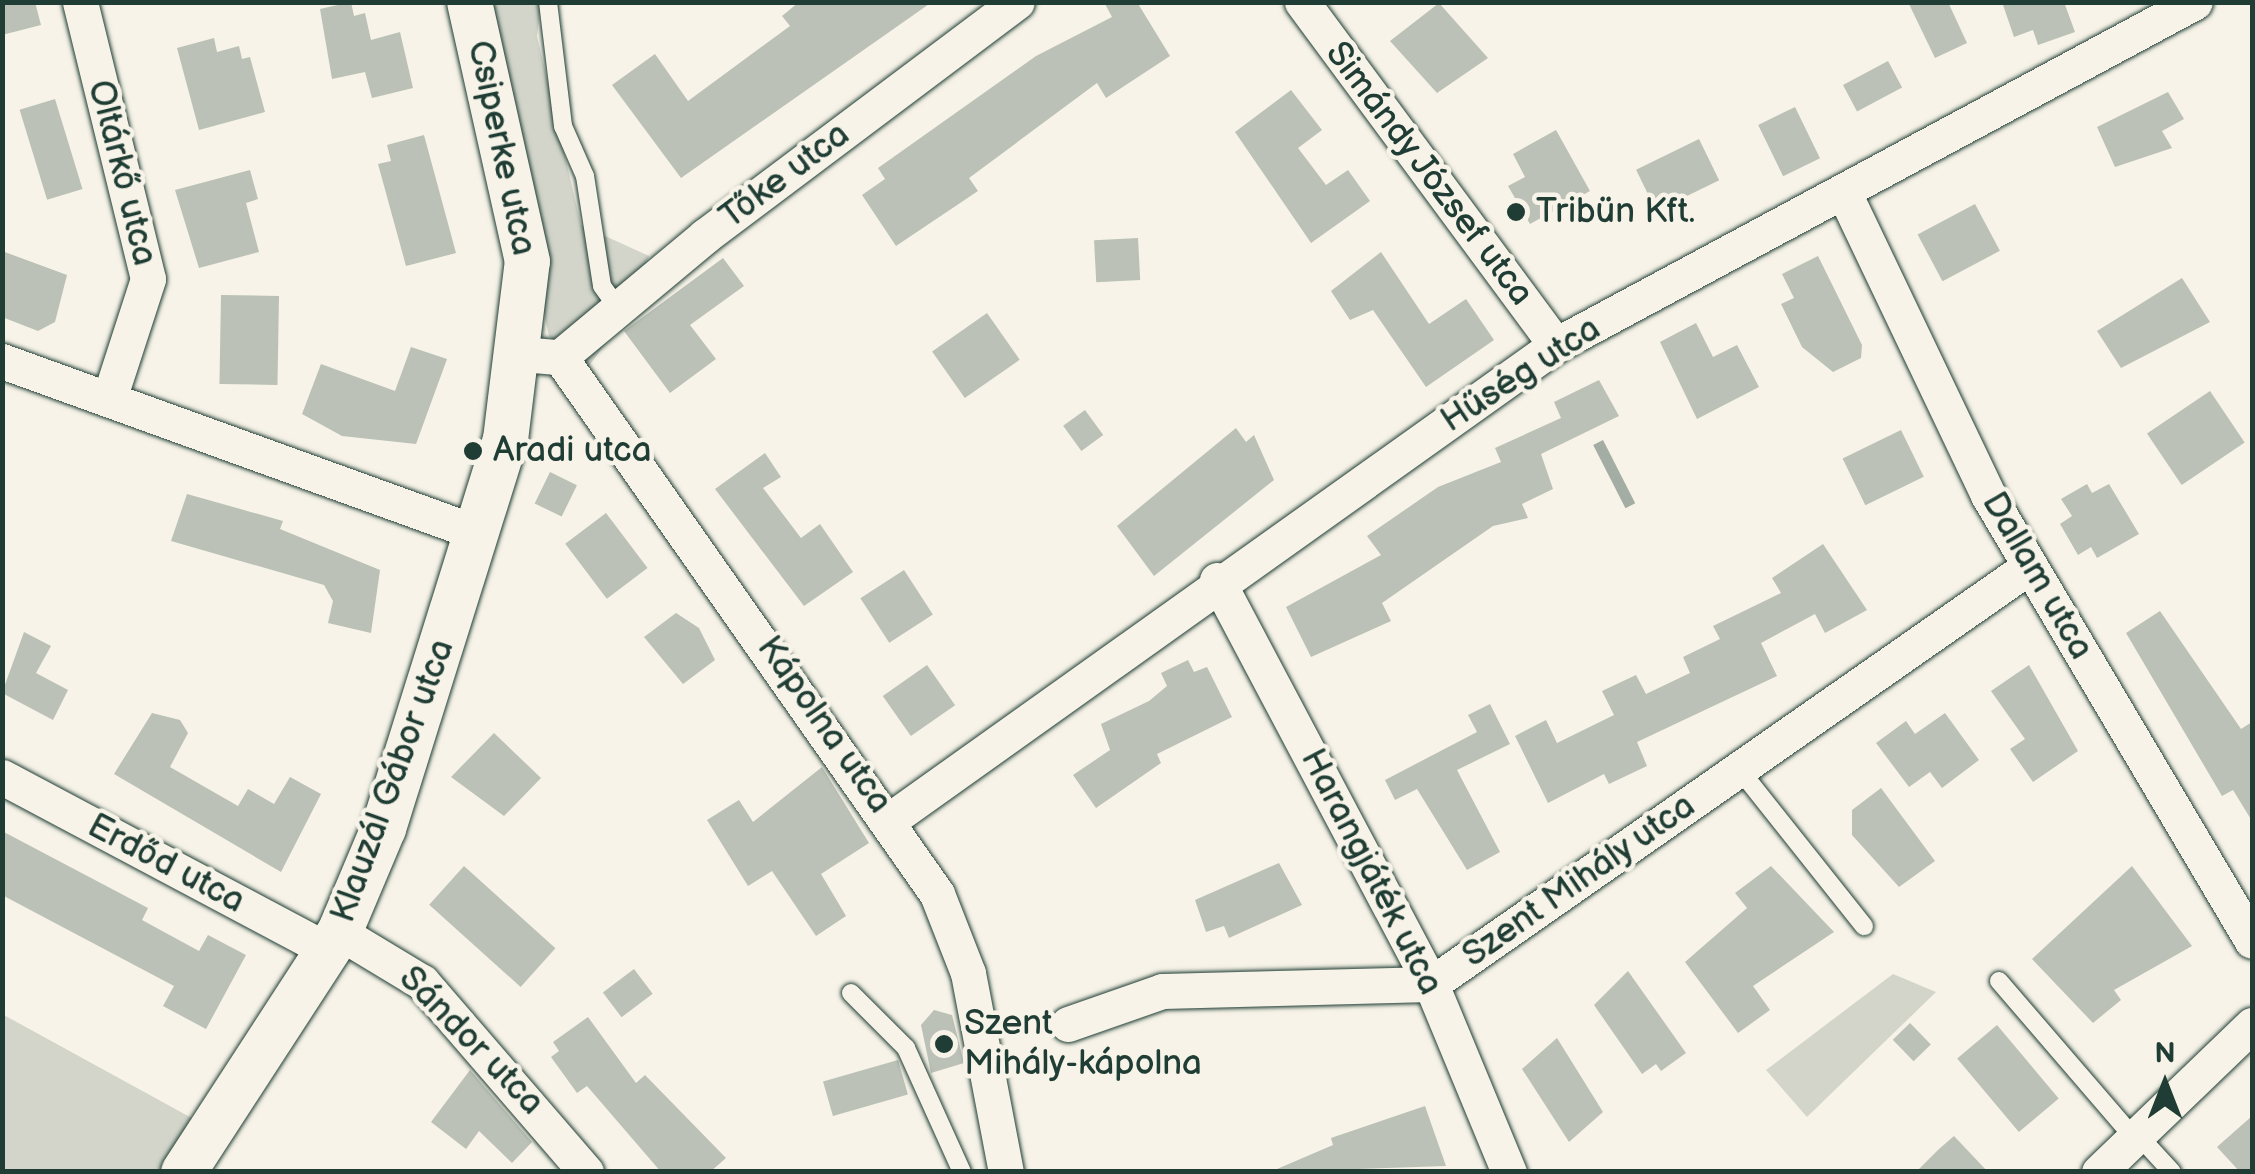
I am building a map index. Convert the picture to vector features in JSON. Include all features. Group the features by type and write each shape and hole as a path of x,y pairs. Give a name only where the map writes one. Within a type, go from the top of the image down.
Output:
{"street":[{"name":"Oltárkő utca","path":"80,2 148,280 109,399"},
{"name":"Csiperke utca","path":"470,2 522,224 541,356"},
{"name":"Tőke utca","path":"541,356 618,308 1017,2"},
{"name":"Simándy József utca","path":"1302,2 1556,345"},
{"name":"Hűség utca","path":"892,819 1217,580 1556,345 1846,197 2195,2"},
{"name":"Dallam utca","path":"1846,197 2030,566 2252,941"},
{"name":"Klauzál Gábor utca","path":"183,1172 334,942 541,356"},
{"name":"Kápolna utca","path":"541,356 892,819 960,942 1006,1172"},
{"path":"2,361 478,533"},
{"name":"Szent Mihály utca","path":"1068,1024 1162,991 1432,984 2030,566"},
{"name":"Harangjáték utca","path":"1217,580 1432,984 1509,1172"},
{"name":"Erdőd utca","path":"2,777 334,942"},
{"name":"Sándor utca","path":"334,942 422,982 586,1172"},
{"path":"2099,1172 2252,1025"}],"lane":[{"path":"548,2 563,126 585,176 602,286 618,308"},
{"path":"1740,769 1864,926"},
{"path":"1999,981 2172,1172"},
{"path":"851,993 906,1048 962,1172"}],"shaded area":[{"path":"474,3 541,3 537,36 581,225 649,256 619,325 586,370 549,336"},
{"path":"1603,440 1635,503 1625,508 1593,445"},
{"path":"1893,974 1936,992 1807,1117 1766,1070"},
{"path":"2,1014 199,1122 163,1171 3,1171"}],"building":[{"path":"2,2 35,2 41,25 2,35"},
{"path":"351,2 354,16 365,13 371,40 400,32 413,88 372,98 365,72 332,79 320,9"},
{"path":"799,2 932,2 681,178 612,85 655,54 688,101 790,26 782,16"},
{"path":"1104,2 1137,2 1170,56 1106,98 1097,83 969,178 978,191 896,246 862,195 885,179 878,168 1036,56 1112,17"},
{"path":"1908,2 1948,2 1967,43 1935,58"},
{"path":"2002,2 2064,2 2075,32 2038,45 2033,30 2014,37"},
{"path":"1439,3 1488,58 1437,93 1390,41"},
{"path":"214,38 217,52 239,46 242,59 250,57 265,112 199,130 177,48"},
{"path":"1888,61 1902,87 1857,111 1843,85"},
{"path":"1291,90 1322,130 1298,148 1326,185 1348,170 1370,201 1311,243 1235,132"},
{"path":"2168,92 2184,119 2162,131 2172,148 2115,167 2097,127"},
{"path":"55,99 82,189 47,200 20,110"},
{"path":"1795,107 1820,158 1783,176 1758,125"},
{"path":"1556,130 1590,191 1530,224 1508,186 1525,177 1513,154"},
{"path":"424,135 456,253 406,266 378,164 391,161 387,145"},
{"path":"1699,139 1719,180 1656,211 1636,170"},
{"path":"250,170 258,199 246,203 259,252 199,268 175,190"},
{"path":"1975,204 2000,251 1942,281 1918,235"},
{"path":"1138,238 1140,280 1096,282 1094,240"},
{"path":"2,251 67,275 55,322 38,331 2,317"},
{"path":"1381,252 1429,324 1466,299 1494,340 1426,387 1373,310 1350,320 1331,291"},
{"path":"1818,256 1862,345 1861,358 1833,372 1802,347 1781,304 1794,298 1782,274"},
{"path":"723,258 744,286 690,325 716,359 670,393 624,331"},
{"path":"2182,278 2210,322 2121,368 2097,331"},
{"path":"221,295 279,296 277,385 219,384"},
{"path":"987,313 1020,360 965,398 932,351"},
{"path":"1696,323 1713,357 1737,345 1759,387 1697,419 1660,342"},
{"path":"411,347 447,359 416,444 342,436 302,414 321,364 395,391"},
{"path":"1599,380 1619,416 1541,454 1553,489 1522,504 1528,518 1493,526 1382,603 1391,621 1311,657 1286,607 1381,555 1367,536 1438,487 1501,462 1495,448 1561,418 1554,402"},
{"path":"2210,391 2245,442 2182,485 2147,433"},
{"path":"1085,410 1103,435 1081,451 1063,426"},
{"path":"1236,428 1246,442 1254,435 1274,480 1154,576 1117,526"},
{"path":"1901,430 1924,477 1865,505 1843,458"},
{"path":"765,453 781,477 763,488 801,538 820,524 853,572 804,606 715,489"},
{"path":"550,472 577,485 562,517 535,503"},
{"path":"2087,484 2092,493 2109,484 2139,534 2097,558 2091,547 2078,555 2060,524 2072,516 2061,499"},
{"path":"187,494 283,521 280,529 380,570 371,633 328,623 333,601 324,585 171,541"},
{"path":"606,513 648,568 607,599 565,544"},
{"path":"1823,544 1867,610 1825,633 1815,614 1761,643 1777,676 1637,742 1647,766 1609,784 1604,774 1548,803 1515,736 1546,720 1557,743 1614,715 1602,691 1636,675 1646,694 1690,673 1683,657 1720,639 1713,626 1781,593 1772,578"},
{"path":"904,570 933,614 889,643 860,598"},
{"path":"2160,611 2241,729 2252,722 2252,821 2233,790 2222,796 2126,633"},
{"path":"676,613 699,628 715,660 683,684 644,637"},
{"path":"24,632 51,646 36,673 68,690 53,720 2,693"},
{"path":"1188,660 1194,672 1207,667 1232,717 1157,754 1161,763 1096,808 1073,775 1110,750 1101,724 1149,701 1167,686 1161,673"},
{"path":"927,665 955,705 911,736 883,696"},
{"path":"2029,665 2078,751 2033,782 2010,749 2025,739 1991,691"},
{"path":"1490,704 1510,744 1457,770 1500,852 1467,870 1417,789 1395,800 1385,780 1477,732 1468,715"},
{"path":"152,713 180,720 188,733 170,767 238,806 248,789 274,804 290,777 321,794 281,872 114,774"},
{"path":"1945,713 1979,760 1942,788 1930,772 1909,787 1876,743 1906,721 1915,734"},
{"path":"494,733 541,778 504,816 451,777"},
{"path":"822,767 869,843 821,874 846,916 816,936 772,871 748,886 707,820 739,800 753,822"},
{"path":"1881,788 1935,861 1899,887 1852,835 1852,810"},
{"path":"2,831 148,908 142,920 199,951 208,935 246,955 206,1029 163,1006 174,986 2,895"},
{"path":"1279,863 1302,905 1229,938 1224,926 1206,932 1195,900"},
{"path":"464,866 555,948 521,987 429,905"},
{"path":"1771,866 1834,932 1753,986 1770,1010 1738,1033 1685,962 1747,908 1735,893"},
{"path":"2132,866 2192,946 2114,990 2121,1000 2093,1023 2032,959"},
{"path":"634,969 653,994 622,1017 603,992"},
{"path":"1628,971 1686,1053 1661,1071 1656,1064 1642,1074 1594,1005"},
{"name":"Szent Mihály-kápolna","path":"934,1010 952,1015 964,1063 931,1073 921,1025"},
{"path":"588,1017 636,1083 645,1075 726,1158 710,1172 661,1172 587,1086 577,1093 551,1057 559,1051 553,1042"},
{"path":"1910,1023 1931,1045 1914,1061 1893,1040"},
{"path":"1997,1025 2059,1099 2019,1132 1957,1058"},
{"path":"1557,1038 1603,1112 1569,1142 1522,1069"},
{"path":"898,1060 908,1095 833,1116 823,1081"},
{"path":"470,1070 532,1142 512,1163 479,1131 466,1149 431,1122"},
{"path":"1425,1106 1446,1166 1270,1172 1333,1145 1331,1138"},
{"path":"2252,1116 2252,1172 2240,1172 2217,1147"},
{"path":"1954,1136 1988,1172 1916,1172 1939,1149"}],"place":[{"name":"Tribün Kft.","path":"1516,212"},
{"name":"Aradi utca","path":"473,451"},
{"name":"Szent Mihály-kápolna","path":"944,1044"}]}
